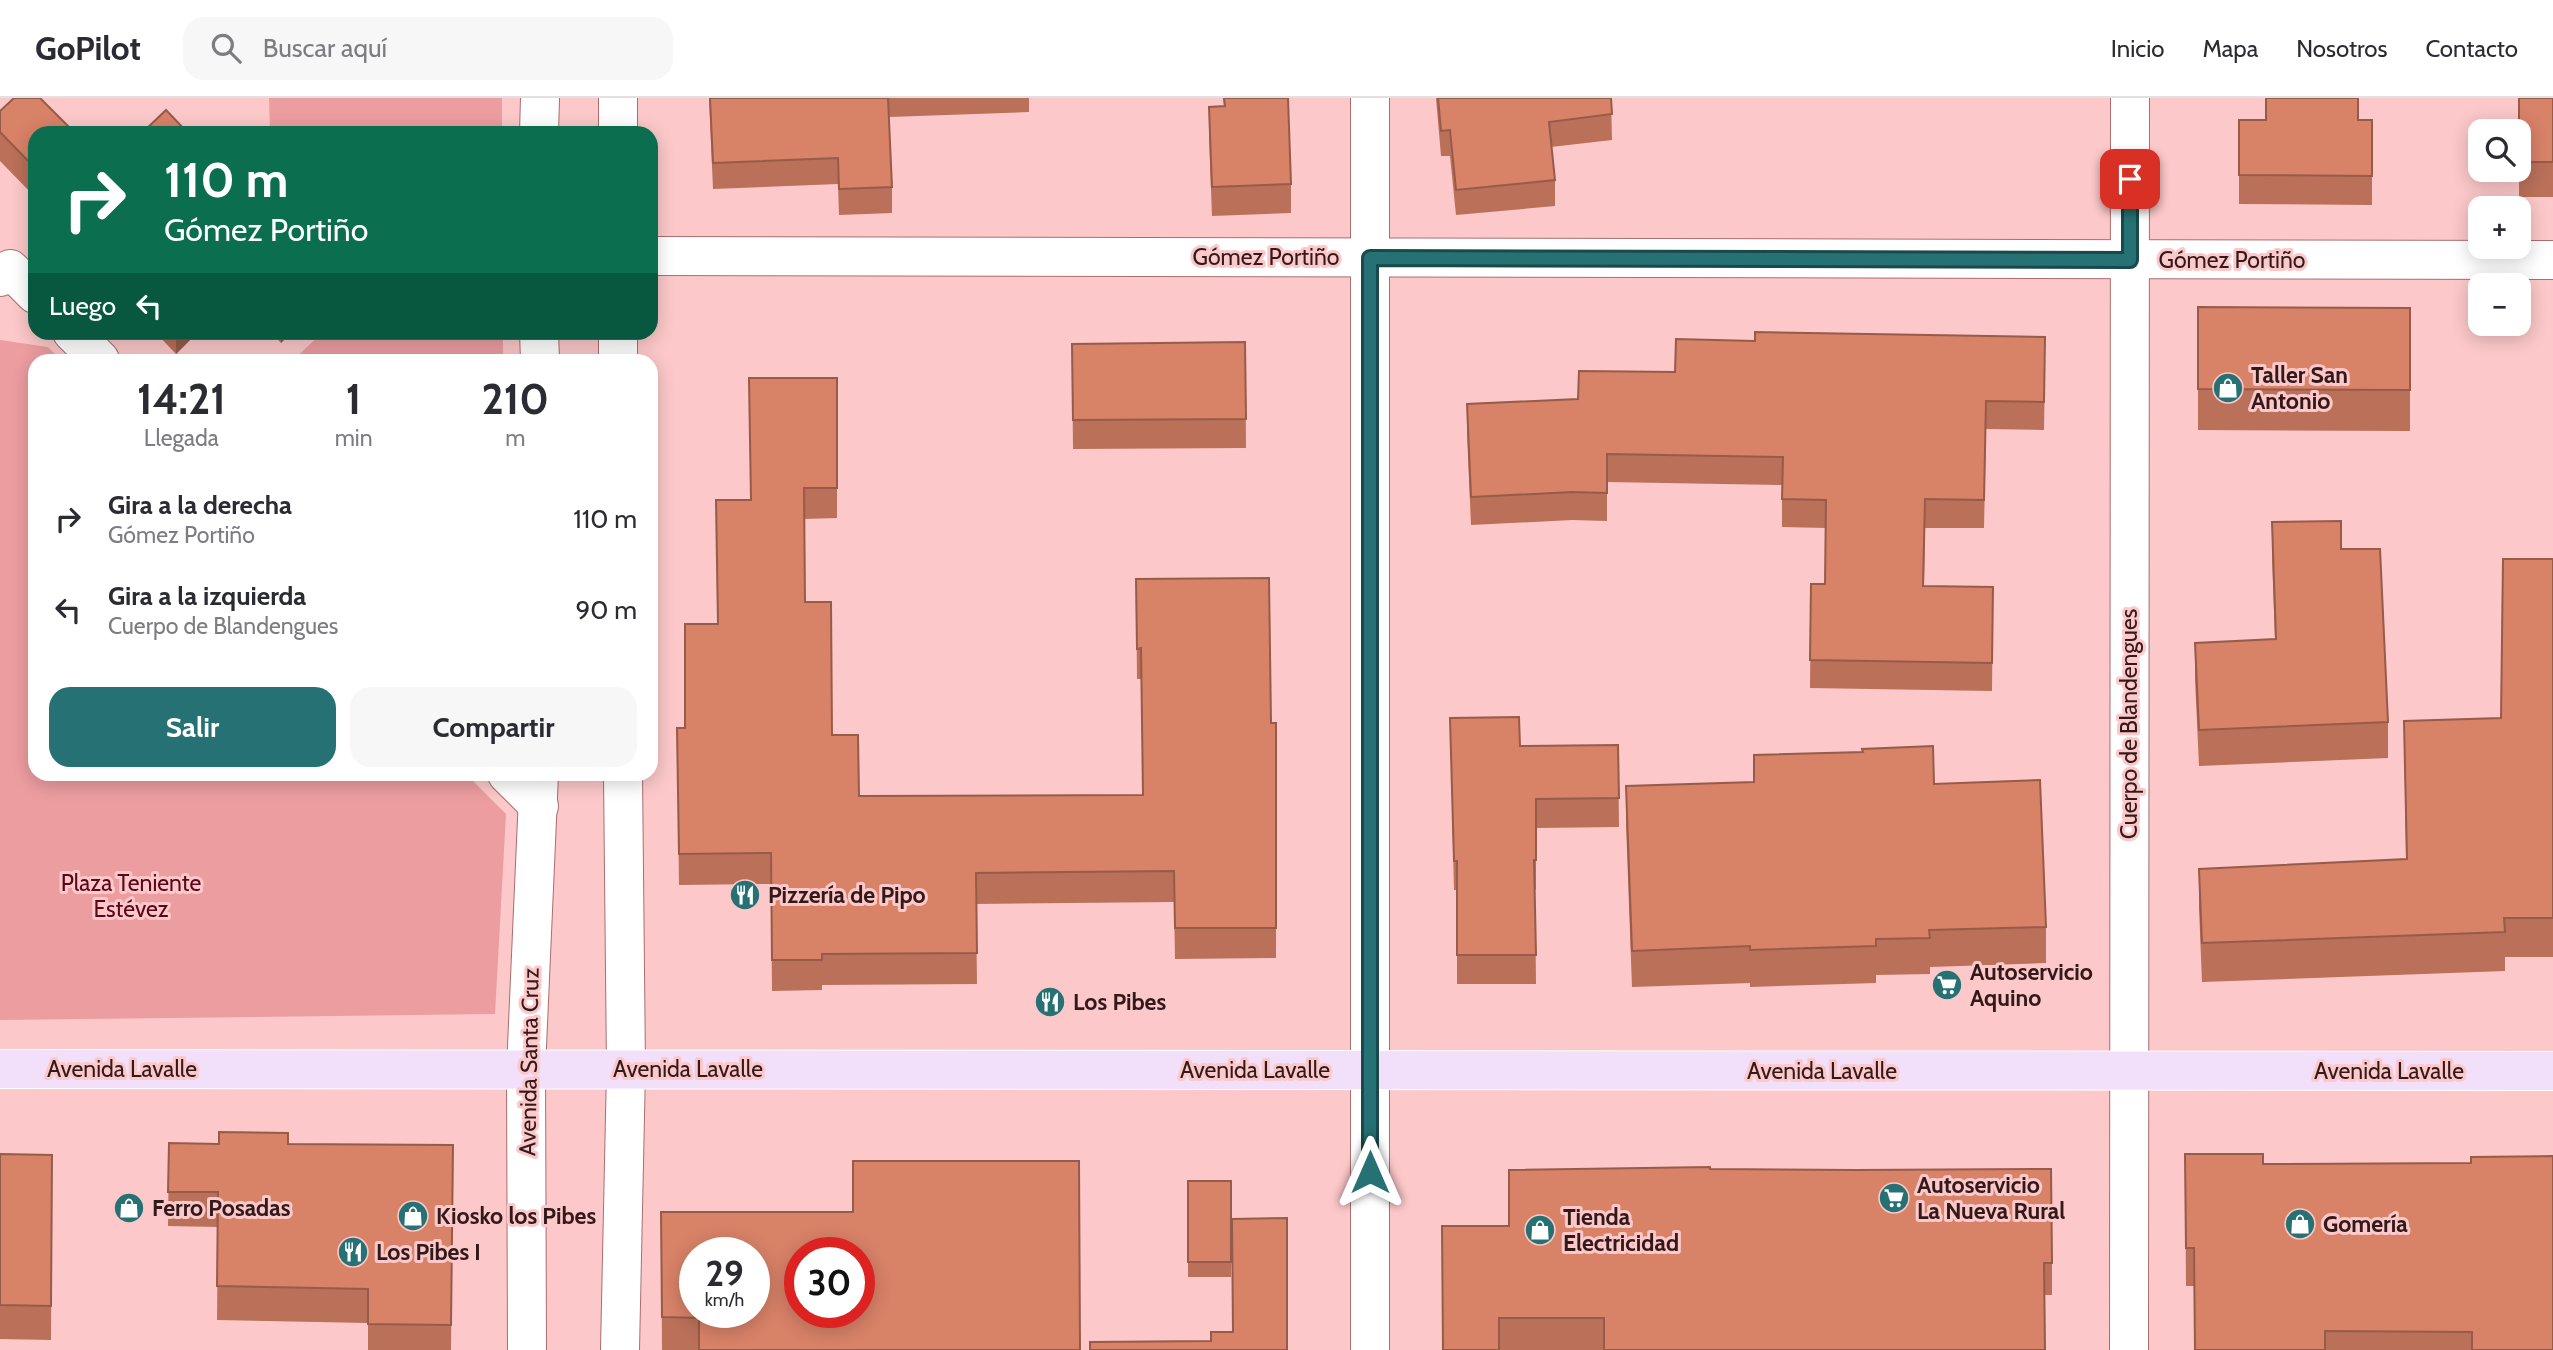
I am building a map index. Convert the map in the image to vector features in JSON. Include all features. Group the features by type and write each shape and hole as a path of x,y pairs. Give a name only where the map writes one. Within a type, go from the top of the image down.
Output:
{"main road":[{"name":"Avenida Lavalle","path":"0,1069 2553,1071"}],"street":[{"path":"540,98 540,126"},
{"path":"618,98 618,126"},
{"path":"1370,98 1370,1350"},
{"name":"Cuerpo de Blandengues","path":"2130,98 2130,1350"},
{"name":"Gómez Portiño","path":"658,256 2553,260"},
{"path":"0,277 10,269 28,288"},
{"path":"80,340 94,354"},
{"path":"521,781 539,790"},
{"path":"620,1350 626,1069 623,781"},
{"name":"Avenida Santa Cruz","path":"527,1350 526,1069 539,790"}],"green space":[{"path":"269,98 502,98 502,126 270,126"},
{"name":"Plaza Teniente Estévez","path":"0,340 48,347 55,354 28,354 28,781 473,781 506,814 495,1014 0,1020"},
{"path":"314,340 503,340 503,354 299,354"}],"building":[{"path":"14,98 40,98 68,126 28,126 28,161 0,132 0,111"},
{"path":"710,98 888,98 892,187 839,189 838,158 713,163"},
{"path":"1224,98 1288,98 1291,184 1212,187 1209,107 1225,106"},
{"path":"1438,98 1611,98 1612,114 1549,122 1555,180 1456,190 1450,130 1441,131"},
{"path":"2266,98 2358,98 2358,120 2372,120 2372,176 2239,175 2239,120 2266,120"},
{"path":"2519,98 2553,98 2553,162 2531,162 2531,119 2519,119"},
{"path":"166,110 181,126 149,126"},
{"path":"2198,307 2410,308 2410,390 2198,389"},
{"path":"1755,332 2045,337 2044,402 1986,401 1984,500 1925,499 1923,586 1993,587 1992,663 1810,660 1811,584 1825,584 1826,500 1782,499 1783,457 1607,454 1607,493 1471,497 1467,404 1578,399 1579,371 1675,372 1676,339 1755,341"},
{"path":"1245,342 1246,419 1073,420 1072,344"},
{"path":"749,378 837,378 837,488 804,488 805,602 831,602 832,735 858,735 859,796 1143,795 1141,648 1137,649 1136,579 1269,578 1271,723 1276,723 1276,928 1175,928 1174,871 976,873 977,953 822,954 822,960 772,960 771,853 679,854 677,728 685,728 685,624 718,624 716,500 751,500"},
{"path":"2341,521 2341,549 2380,549 2388,722 2199,730 2195,643 2276,639 2272,522"},
{"path":"2503,559 2553,559 2553,918 2504,918 2505,932 2202,943 2199,869 2407,859 2404,721 2501,718"},
{"path":"1519,717 1520,746 1618,745 1619,798 1536,799 1536,955 1457,955 1457,861 1454,861 1450,718"},
{"path":"1933,746 1934,784 2040,780 2046,927 1929,930 1930,938 1876,939 1876,946 1750,950 1750,946 1632,951 1626,786 1754,782 1754,755 1863,752 1862,749"},
{"path":"219,1132 288,1133 288,1144 453,1145 451,1325 368,1324 368,1289 217,1286 218,1192 168,1192 169,1143 219,1144"},
{"path":"0,1154 52,1155 51,1306 0,1305"},
{"path":"2185,1154 2263,1154 2263,1164 2471,1163 2471,1157 2553,1156 2553,1350 2472,1350 2472,1332 2325,1331 2325,1350 2195,1350 2194,1248 2186,1248"},
{"path":"853,1161 1079,1161 1080,1350 699,1350 699,1328 770,1328 770,1237 679,1237 679,1317 662,1317 661,1212 853,1212"},
{"path":"1710,1167 1855,1170 2051,1169 2052,1263 2044,1263 2045,1350 1604,1350 1604,1318 1499,1318 1499,1350 1443,1350 1442,1226 1509,1226 1509,1170"},
{"path":"1188,1181 1231,1181 1231,1262 1188,1262"},
{"path":"1287,1218 1287,1350 1090,1350 1090,1342 1211,1341 1211,1332 1233,1332 1232,1219"}],"place":[{"name":"Taller San Antonio","path":"2228,388"},
{"name":"Pizzería de Pipo","path":"745,895"},
{"name":"Autoservicio Aquino","path":"1947,985"},
{"name":"Los Pibes","path":"1050,1002"},
{"name":"Autoservicio La Nueva Rural","path":"1894,1198"},
{"name":"Ferro Posadas","path":"129,1208"},
{"name":"Kiosko los Pibes","path":"413,1216"},
{"name":"Gomería","path":"2300,1224"},
{"name":"Tienda Electricidad","path":"1540,1230"},
{"name":"Los Pibes I","path":"353,1252"}],"route":[{"path":"1370,1172 1370,258 2130,260 2130,179"}]}
